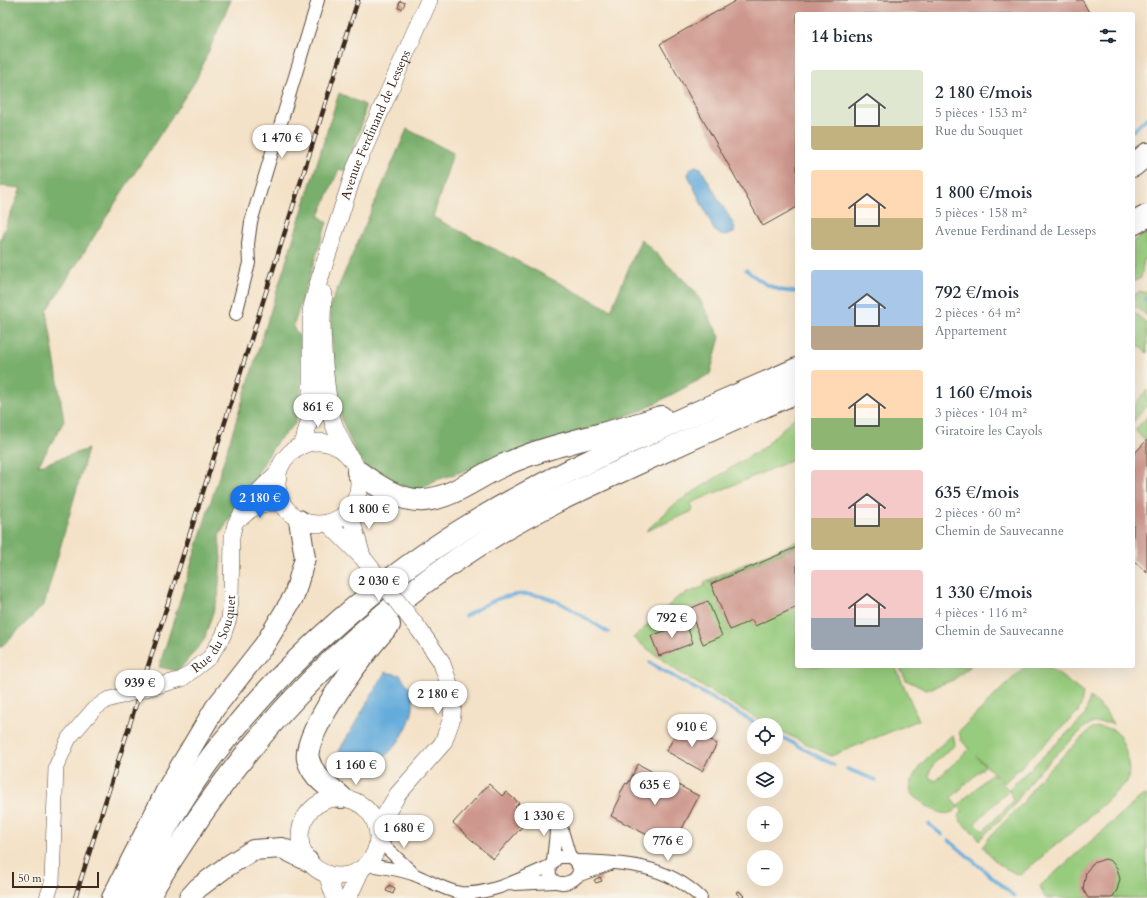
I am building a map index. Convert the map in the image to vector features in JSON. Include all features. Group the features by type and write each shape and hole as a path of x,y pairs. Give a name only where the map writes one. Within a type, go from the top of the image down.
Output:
{"highway":[{"path":"1135,164 1147,154"},
{"path":"1135,223 1147,216"},
{"path":"353,464 379,487 403,496 423,500 436,498 460,488 504,465 562,443 651,420 795,367"},
{"path":"127,898 180,804 223,742 290,667 367,598 417,560 475,522 554,478 795,371"},
{"path":"148,898 199,817 245,754 303,688 368,627 432,576 496,534 560,499 795,393"},
{"path":"341,797 314,773 308,757 308,749 314,731 371,644 388,626 430,591 478,558 646,459"},
{"path":"112,898 168,787 215,708 265,644 294,596 305,558 299,520"},
{"path":"189,898 198,888 215,875 253,850 282,848 308,861"}],"main road":[{"name":"Avenue Ferdinand de Lesseps","path":"303,445 309,422 312,310 318,284 330,252 355,169 429,0"},
{"name":"Avenue Ferdinand de Lesseps","path":"330,252 323,299 328,391 334,425 353,464"},
{"path":"316,442 328,443 340,448 353,464 359,486 356,499 349,511 339,519 318,525 299,520 289,513 282,504 278,493 278,471 284,460 293,451 303,445 316,442"},
{"path":"349,511 363,558"},
{"path":"328,523 363,558 418,628 441,661 453,695 452,718 443,743 398,794 378,834 375,854 364,867 348,898"},
{"path":"365,806 398,794"},
{"path":"364,867 350,875 339,876 327,874 317,869 308,861 302,850 300,837 302,825 308,813 317,804 328,799 341,797 354,800 365,806 373,816 378,834"},
{"path":"327,874 335,898"}],"street":[{"path":"236,314 249,263 248,244 251,222 318,0"},
{"name":"Rue du Souquet","path":"48,898 52,883 56,767 69,738 94,709 107,700 182,679 210,657 223,636 229,619 231,600 232,536 235,524 250,499 278,471"},
{"path":"235,524 254,507 264,503 282,504"},
{"path":"507,884 554,882 561,885 568,885 574,882 578,876 578,868 572,859 558,817 549,872 554,882"},
{"path":"378,834 414,874"},
{"path":"364,867 391,868 414,874 446,889 461,893 477,892 507,884 564,856 572,859 617,862 645,867 670,876 691,888 701,898"},
{"path":"578,876 617,862"}],"green space":[{"path":"0,0 231,0 196,80 124,189 47,311 64,421 38,466 88,449 44,605 0,648 0,240 21,188 0,186"},
{"path":"339,93 365,105 363,121 345,171 339,169 319,216 327,222 293,327 304,343 303,379 295,424 276,443 219,536 221,558 218,597 204,640 178,671 159,667"},
{"path":"407,129 453,153 433,217 611,310 641,239 695,291 720,337 710,374 643,410 434,481 418,491 372,476 355,452 342,420 334,375 330,306"},
{"path":"1147,233 1147,258 1144,260 1141,278 1135,281 1135,240"},
{"path":"1139,292 1147,292 1147,316 1135,307 1135,294"},
{"path":"1135,314 1147,323 1147,353 1135,343"},
{"path":"1147,390 1147,406 1135,420 1135,404"},
{"path":"795,417 795,459 691,503 693,511 646,531 676,503 764,447"},
{"path":"1147,417 1147,437 1144,440 1135,430"},
{"path":"795,542 795,546 709,583 795,547 795,668 896,668 919,720 831,756 783,732 783,718 756,718 680,673 633,638 678,597 705,586 704,582"},
{"path":"900,668 968,668 953,680 926,690 906,680"},
{"path":"1023,668 1051,668 1083,693 1078,712 1004,783 976,756 985,766 951,798 957,806 992,773 1009,790 975,823 983,831 1013,801 1009,789 1085,716 1090,697 1106,712 1113,724 1099,722 1085,727 1034,776 1012,808 979,840 976,835 961,822 959,815 963,811 958,807 953,812 947,814 941,813 928,807 911,793 911,784 919,768 932,753 953,734 955,745 935,763 929,777 935,781 969,749 961,740 959,731"},
{"path":"1099,727 1113,730 1119,735 1127,755 1129,771 1127,782 1087,819 1020,875 1003,867 983,846 992,834 1022,804 1038,780 1092,728"},
{"path":"1147,795 1147,898 1045,898 1040,886 1142,796"}],"water":[{"path":"695,166 701,168 735,227 734,233 722,236 714,230 688,175 690,169"},
{"path":"385,672 400,675 412,693 414,702 412,712 404,733 398,743 383,758 375,762 360,764 336,756"}],"building":[{"path":"737,0 1082,0 1089,12 795,12 795,208 763,226 660,44"},
{"path":"400,1 405,3 402,9 398,8"},
{"path":"1147,440 1147,573 1135,562 1135,453"},
{"path":"795,548 795,608 755,626 752,620 730,630 711,584"},
{"path":"708,601 722,636 703,644 689,609"},
{"path":"686,623 693,643 659,656 651,636"},
{"path":"682,724 717,744 702,771 666,751"},
{"path":"638,764 699,796 672,848 611,816 621,796 619,795 626,783 628,784"},
{"path":"489,784 502,796 506,792 519,803 515,807 528,820 493,859 453,823"},
{"path":"1105,859 1111,861 1117,868 1120,879 1117,890 1112,898 1088,898 1083,889 1086,872 1093,863"},
{"path":"600,877 602,881 596,883 594,880"},
{"path":"389,885 395,888 393,894 386,891"},
{"path":"739,891 744,896 741,898 736,893"}],"waterway":[{"path":"1135,129 1147,118"},
{"path":"746,270 770,286 789,292 795,292"},
{"path":"465,616 495,600 512,595 527,594 542,596 568,607 608,632"},
{"path":"650,663 747,718"},
{"path":"783,738 834,765"},
{"path":"847,769 876,780"},
{"path":"929,824 942,835"},
{"path":"949,840 1014,896"}],"railway":[{"path":"75,898 358,0"}]}
